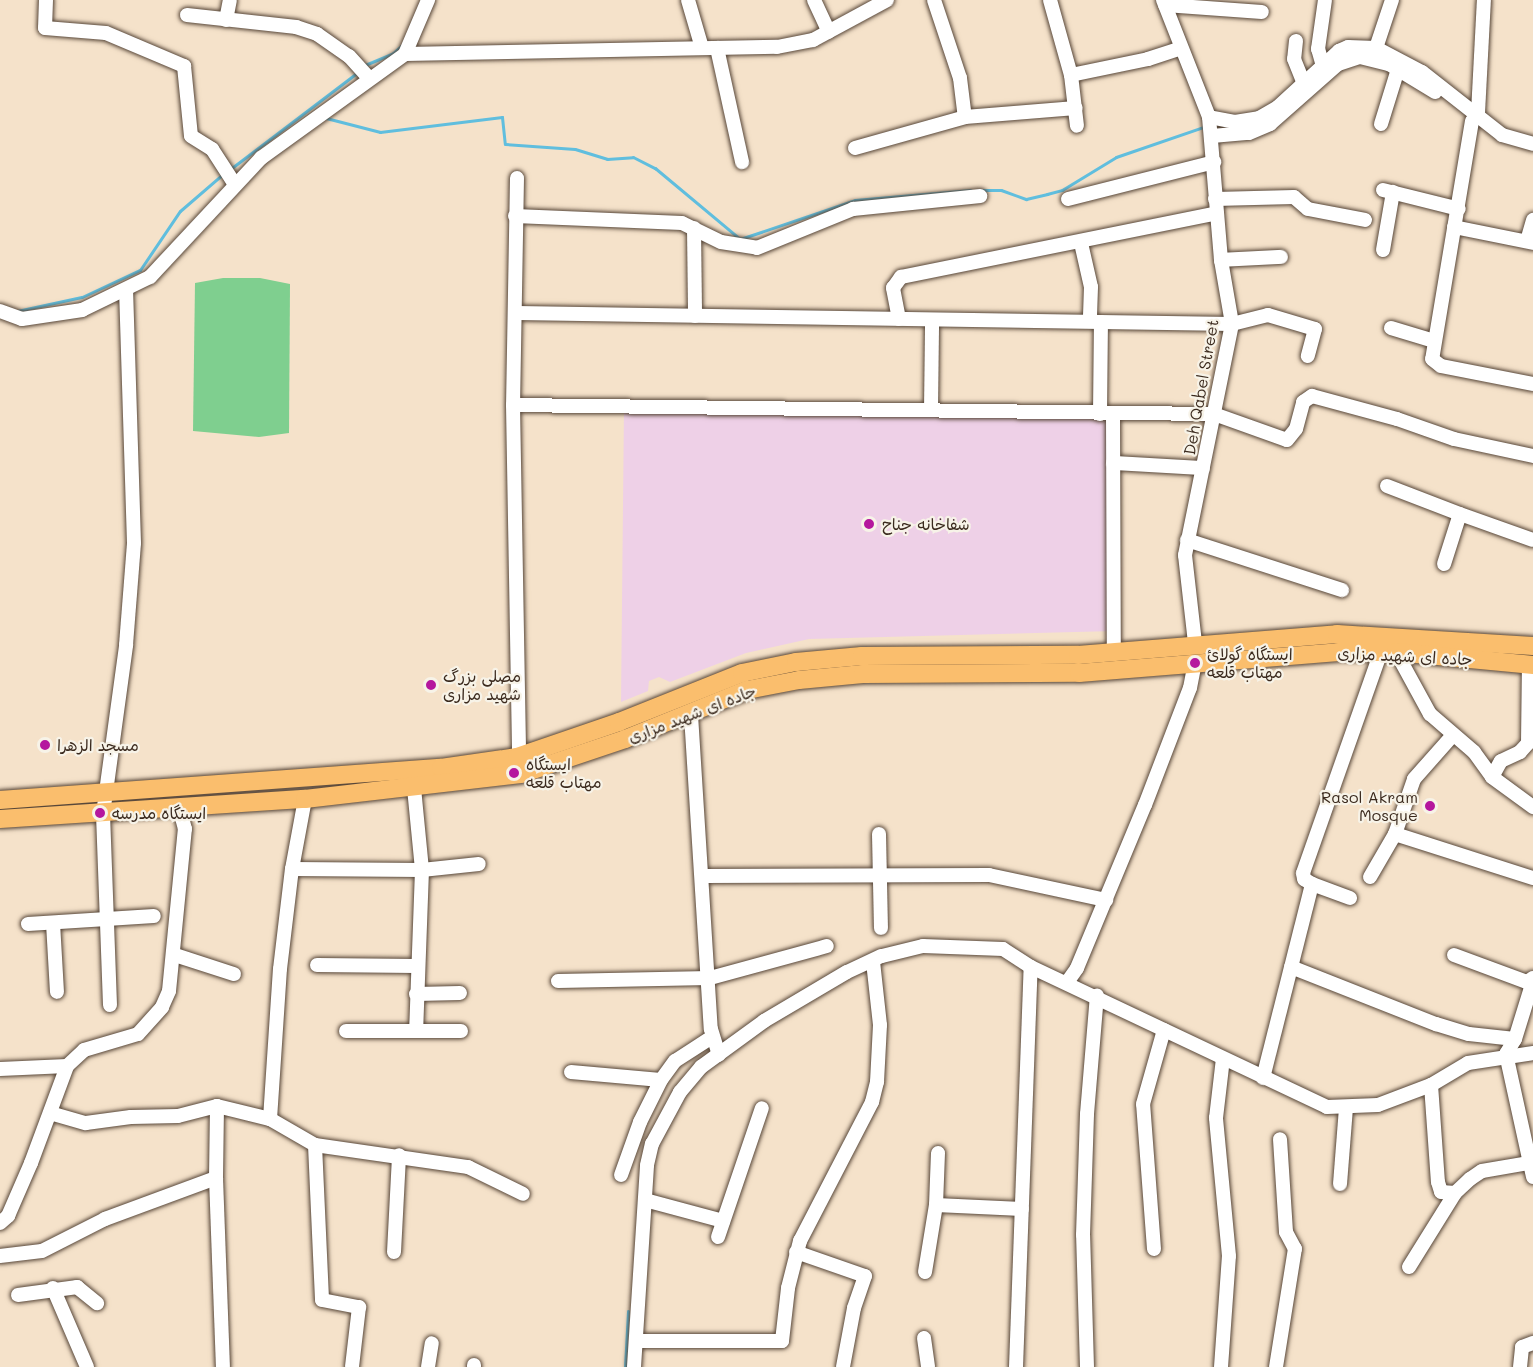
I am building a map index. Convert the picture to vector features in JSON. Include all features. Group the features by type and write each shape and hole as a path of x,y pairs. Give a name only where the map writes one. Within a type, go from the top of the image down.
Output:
{"main road":[{"name":"جاده ای شهید مزاری","path":"0,819 180,810 414,788 519,766 691,715 747,690 799,680 1114,653 1195,643 1337,634 1533,646"},
{"name":"جاده ای شهید مزاری","path":"0,800 108,795 441,768 519,766 619,722 742,673 796,662 862,656 1079,673 1195,663 1389,652 1531,664"}],"street":[{"path":"46,0 45,28 106,33 184,66 191,136 219,160 234,183"},
{"path":"226,21 230,0"},
{"path":"405,54 428,0"},
{"path":"688,0 710,48 742,162"},
{"path":"814,0 829,32"},
{"path":"0,311 22,319 82,310 150,278 234,183 261,158 368,77 405,54 710,48 795,44 829,32 887,0"},
{"path":"934,0 960,78 965,117"},
{"path":"1050,0 1071,75 1077,126"},
{"path":"1323,66 1318,49 1325,0"},
{"path":"1376,48 1392,0"},
{"path":"1484,0 1475,117 1432,359 1441,366 1533,384"},
{"path":"1164,2 1263,12"},
{"name":"Deh Qabel Street","path":"1164,2 1209,117 1221,260 1232,324 1187,540 1195,643"},
{"path":"187,15 296,27 316,34 349,56 368,77"},
{"path":"1296,41 1294,59 1304,84"},
{"path":"1209,117 1250,122 1278,108 1323,66 1348,47 1376,48 1422,72 1507,144 1533,152"},
{"path":"1071,75 1148,59 1181,48"},
{"path":"1212,136 1249,133 1270,124 1346,60 1374,58 1398,69 1502,135 1533,144"},
{"path":"1382,124 1398,69"},
{"path":"855,148 965,117 1076,108"},
{"path":"1068,199 1214,162"},
{"path":"517,178 515,216 517,313 513,405 519,766"},
{"path":"1383,250 1388,191 1459,209"},
{"path":"515,216 682,223 721,242 757,248 854,208 980,196"},
{"path":"1215,199 1294,197 1308,209 1365,220"},
{"path":"899,319 893,288 900,277 1081,243 1217,213"},
{"path":"1454,227 1530,242 1533,220"},
{"path":"694,228 695,316"},
{"path":"1081,243 1096,322 1113,463 1114,653"},
{"path":"1221,260 1281,257"},
{"path":"110,1005 105,920 103,814 108,795 134,543 126,290"},
{"path":"517,313 899,319 932,322 1232,324 1268,315 1315,329 1308,357"},
{"path":"931,410 932,322"},
{"path":"1391,328 1434,341"},
{"path":"513,405 931,410 1107,415 1214,414 1291,440 1304,402 1312,396 1397,419 1454,439 1533,456"},
{"path":"1113,463 1203,468"},
{"path":"1387,486 1533,540"},
{"path":"1444,564 1460,514"},
{"path":"1187,540 1342,590"},
{"path":"1389,652 1430,714 1452,736 1474,752 1492,777 1533,807"},
{"path":"1350,898 1312,884 1303,873 1389,652"},
{"path":"1072,976 1106,900 1190,688 1195,663"},
{"path":"1492,777 1501,761 1520,752 1531,742 1531,664"},
{"path":"634,1367 647,1165 664,1119 716,1047 691,715"},
{"path":"1370,877 1395,834 1414,779 1452,736"},
{"path":"414,788 422,870 416,966 416,1031"},
{"path":"270,1119 292,869 305,799"},
{"path":"699,808 714,806"},
{"path":"0,1222 8,1215 67,1066 84,1050 138,1034 162,1006 169,991 185,829 180,810"},
{"path":"879,834 881,928"},
{"path":"1395,834 1533,878"},
{"path":"292,869 422,870 479,864"},
{"path":"703,876 989,875 1106,900"},
{"path":"1266,1074 1312,884"},
{"path":"28,924 154,916"},
{"path":"53,923 57,992"},
{"path":"558,981 710,978 827,946"},
{"path":"621,1175 640,1122 662,1080 675,1061 716,1047 847,972 923,946 986,946 1015,954 1031,967 1072,976 1097,995 1164,1030 1223,1058 1266,1074 1319,1104 1346,1107 1378,1105 1431,1085 1468,1063 1511,1046"},
{"path":"1454,955 1527,982 1533,980"},
{"path":"174,956 234,974"},
{"path":"637,1341 782,1341 796,1252 874,1092 880,1025 873,962"},
{"path":"317,965 416,966"},
{"path":"1016,1367 1031,967"},
{"path":"1291,967 1436,1024 1533,1053"},
{"path":"1533,980 1511,1046 1533,1177"},
{"path":"416,994 460,993"},
{"path":"1087,1367 1083,1235 1087,1114 1097,995"},
{"path":"1154,1249 1143,1104 1164,1030"},
{"path":"346,1031 461,1031"},
{"path":"1221,1367 1229,1256 1216,1118 1223,1058"},
{"path":"0,1069 67,1066"},
{"path":"571,1072 662,1080"},
{"path":"1431,1085 1438,1182 1441,1192 1455,1193"},
{"path":"217,1106 216,1178 223,1367"},
{"path":"50,1113 86,1123 131,1117 178,1116 217,1106 270,1119 315,1145 399,1155 468,1167 523,1194"},
{"path":"1340,1184 1346,1107"},
{"path":"718,1237 762,1108"},
{"path":"1276,1367 1295,1249 1286,1232 1280,1139"},
{"path":"315,1145 322,1299 359,1307 352,1367"},
{"path":"925,1272 936,1205 938,1154"},
{"path":"394,1252 399,1155"},
{"path":"1409,1267 1455,1193 1482,1171 1529,1163"},
{"path":"0,1256 42,1251 105,1219 216,1178"},
{"path":"645,1200 723,1221"},
{"path":"936,1205 1022,1209"},
{"path":"796,1252 865,1276 854,1308 843,1367"},
{"path":"18,1295 53,1288 77,1287 97,1303"},
{"path":"53,1288 87,1367"},
{"path":"924,1338 928,1367"},
{"path":"428,1367 432,1342"},
{"path":"1520,1367 1522,1347 1533,1343"}],"shaded area":[{"name":"شفاخانه جناح","path":"624,406 1116,417 1115,631 809,639 746,653 670,682 659,677 649,681 648,691 621,702"}],"green space":[{"path":"223,278 260,278 290,284 289,433 259,437 193,431 195,283"}],"waterway":[{"path":"365,65 393,53 403,44"},
{"path":"229,170 358,72"},
{"path":"326,118 380,132 502,117 505,144 575,149 607,159 633,157 655,168 740,239 855,200 971,190"},
{"path":"978,190 1001,190 1026,199 1062,190 1116,157 1206,126"},
{"path":"17,311 82,297 140,270 180,211 224,173"},
{"path":"625,1367 628,1311"}],"place":[{"name":"شفاخانه جناح","path":"869,524"},
{"name":"ایستگاه گولائ مهتاب قلعه","path":"1195,663"},
{"name":"مصلی بزرگ شهید مزاری","path":"431,685"},
{"name":"مسجد الزهرا","path":"45,745"},
{"name":"ایستگاه مهتاب قلعه","path":"514,773"},
{"name":"Rasol Akram Mosque","path":"1430,806"},
{"name":"ایستگاه مدرسه","path":"100,813"}]}
